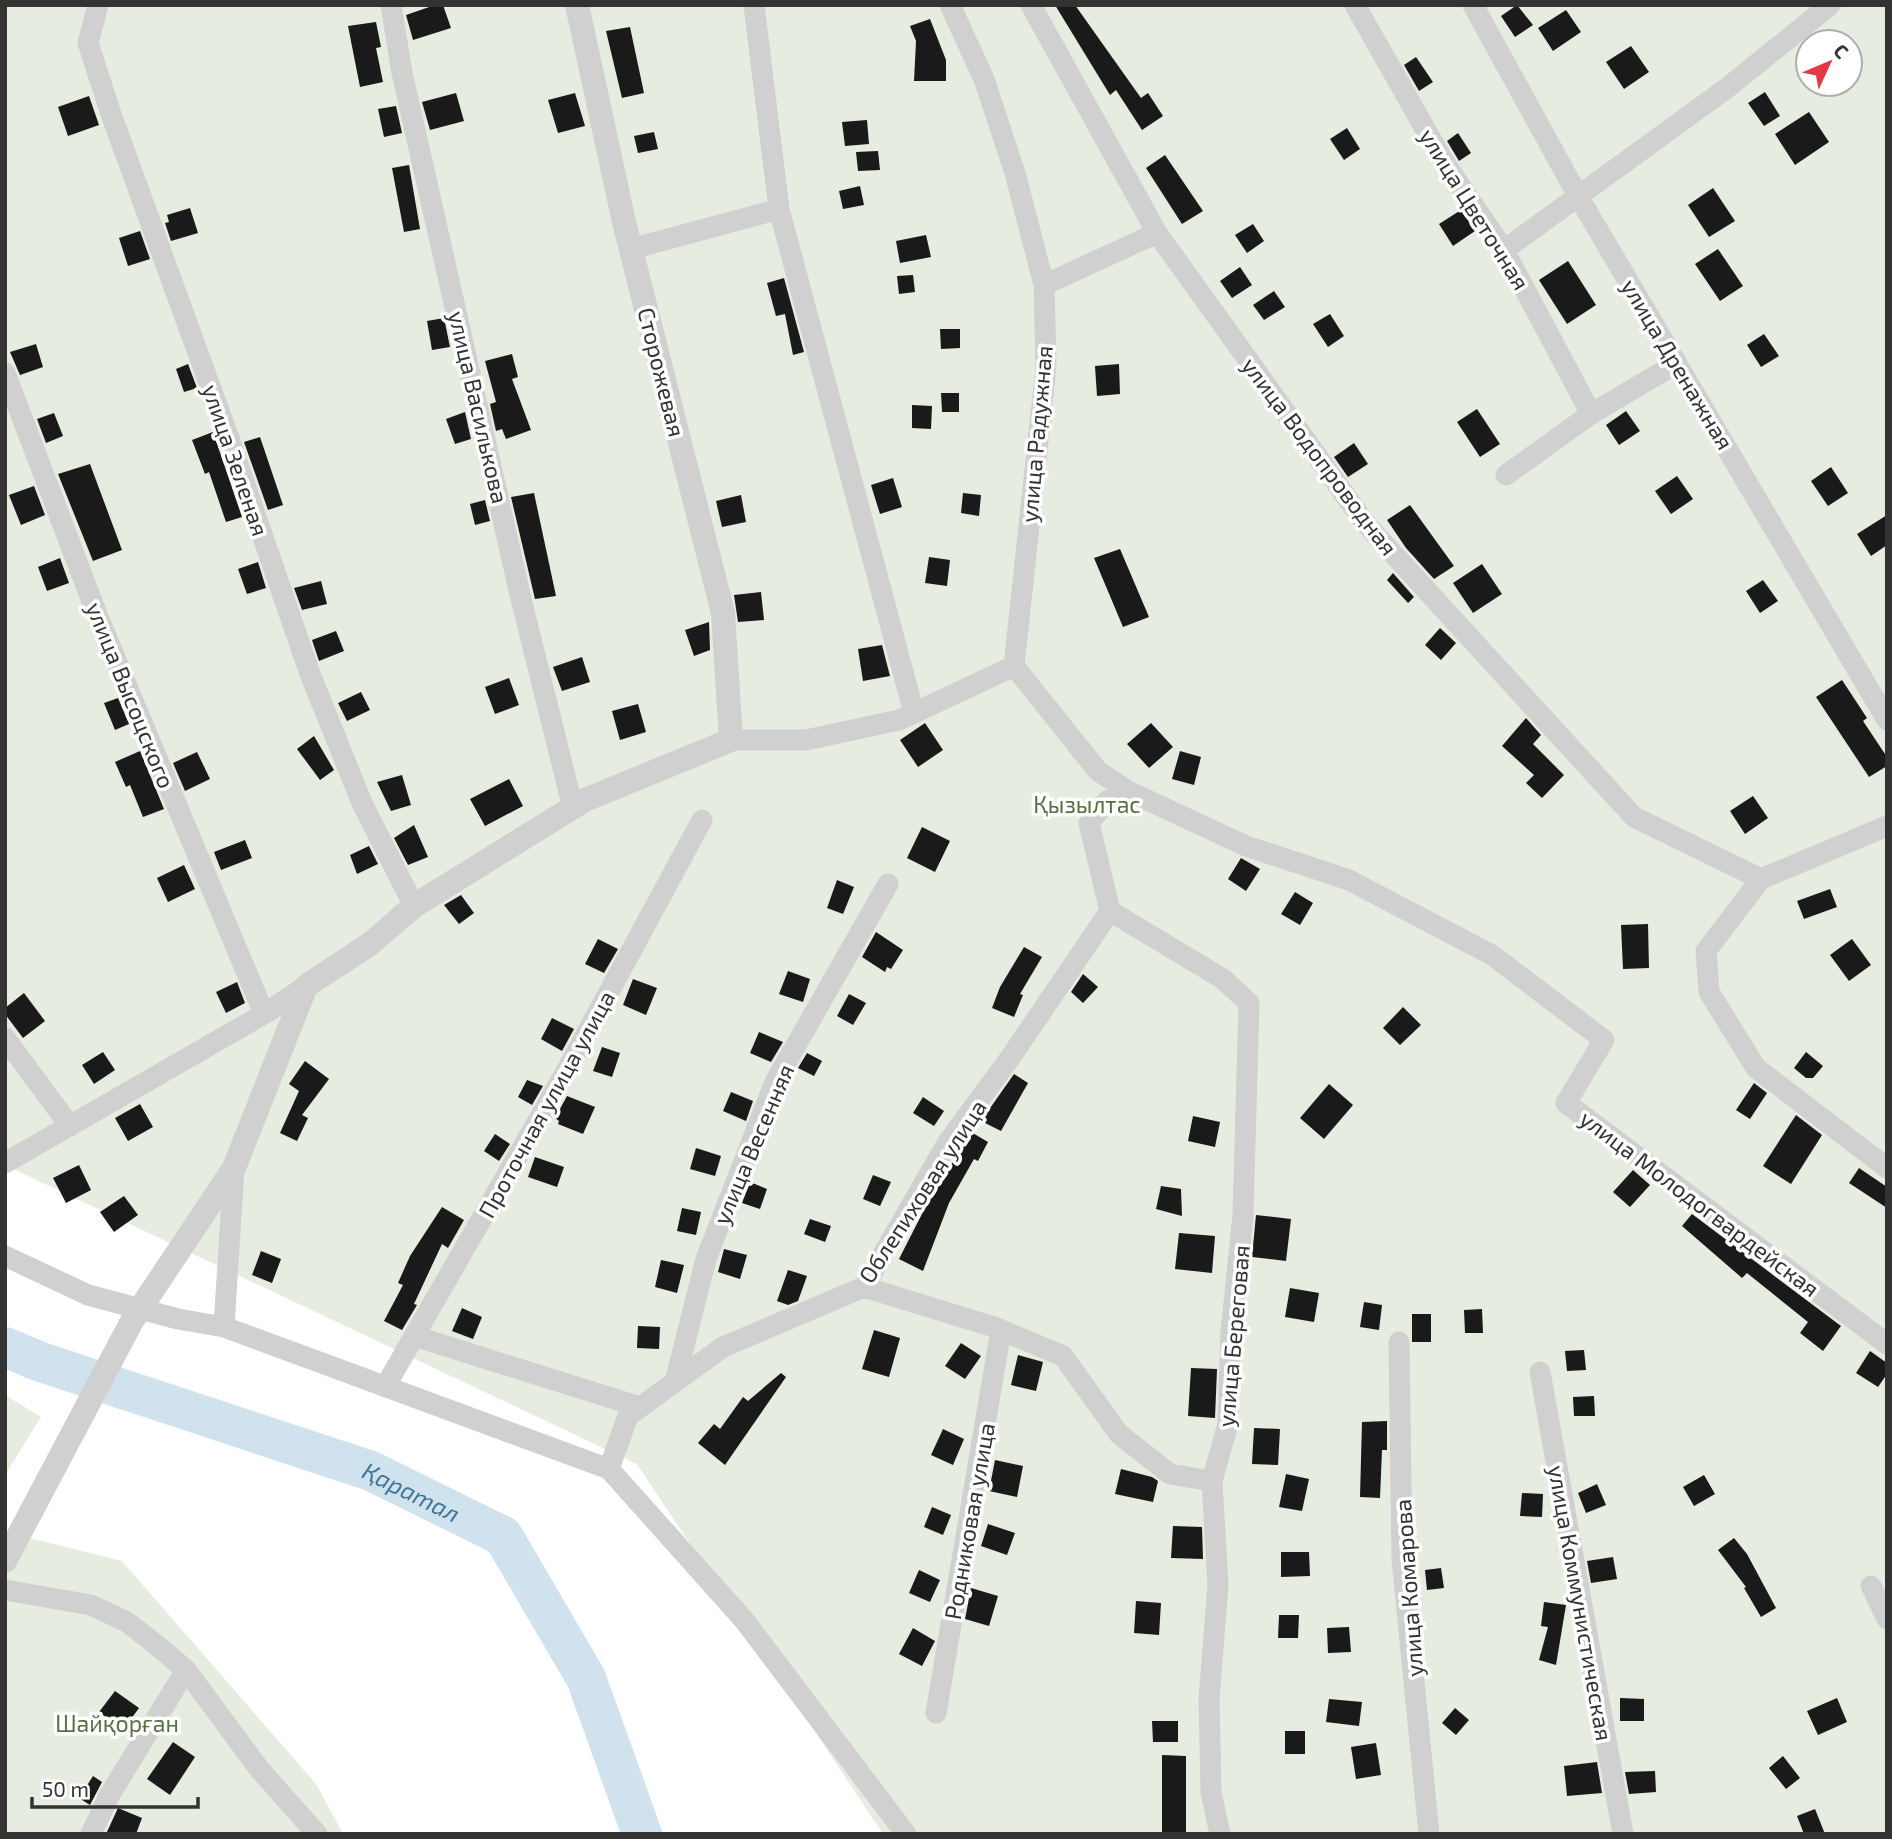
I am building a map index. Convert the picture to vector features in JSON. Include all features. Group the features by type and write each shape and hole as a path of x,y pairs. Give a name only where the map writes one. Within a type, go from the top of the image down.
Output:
{"street":[{"name":"улица Зеленая","path":"98,5 88,43 111,114 229,438 310,674 362,803 414,906"},
{"name":"улица Василькова","path":"391,5 402,73 521,599 573,808"},
{"name":"Сторожевая","path":"577,5 631,248 723,613 731,740"},
{"path":"754,5 779,209 914,713"},
{"name":"улица Радужная","path":"950,5 984,79 1015,173 1044,285 1046,367 1014,666"},
{"name":"улица Водопроводная","path":"1031,5 1157,233 1365,523 1634,817 1761,879"},
{"name":"улица Цветочная","path":"1355,5 1444,162 1504,250 1591,414"},
{"name":"улица Дренажная","path":"1473,5 1578,197 1887,720"},
{"path":"1504,250 1727,88 1830,5"},
{"path":"631,248 779,209"},
{"path":"1044,285 1157,233"},
{"path":"1506,475 1591,414 1677,363"},
{"name":"улица Высоцского","path":"5,373 98,617 264,1014"},
{"path":"5,1163 264,1014 370,944 414,906 573,808 731,740 806,740 899,720 1014,666 1098,771 1128,791"},
{"path":"1110,911 1089,823 1107,801 1128,791"},
{"name":"улица Молодогвардейская","path":"1128,791 1246,846 1349,880 1492,955 1604,1040 1566,1103 1887,1344"},
{"name":"Проточная улица улица","path":"385,1387 563,1077 702,820"},
{"path":"1887,826 1761,879 1706,951 1709,992 1756,1068 1887,1168"},
{"name":"улица Весенняя","path":"675,1382 706,1259 775,1082 888,884"},
{"name":"Облепиховая улица","path":"610,1469 628,1416 723,1347 864,1287 948,1142 1110,911"},
{"name":"улица Береговая","path":"1110,911 1223,979 1249,1003 1243,1215 1231,1332 1228,1424 1212,1481 1218,1585 1209,1699 1210,1792 1220,1834"},
{"path":"5,1561 136,1314 234,1168 306,986"},
{"path":"5,1038 70,1126"},
{"path":"224,1327 234,1168"},
{"path":"5,1256 136,1314 224,1327 610,1469 744,1620 906,1834"},
{"path":"864,1287 1002,1330 1063,1356 1119,1434 1170,1474 1212,1481"},
{"name":"Родниковая улица","path":"936,1713 1002,1330"},
{"path":"414,1336 640,1407"},
{"name":"улица Комарова","path":"1399,1342 1402,1560 1429,1834"},
{"name":"улица Коммунистическая","path":"1539,1372 1623,1834"},
{"path":"1871,1586 1887,1619"},
{"path":"5,1590 92,1605 127,1622 187,1670 260,1770 317,1834"},
{"path":"91,1834 109,1796 187,1670"}],"green space":[{"name":"Қызылтас","path":"5,5 1887,5 1887,1834 883,1834 637,1464 5,1165"},
{"path":"5,1395 41,1417 5,1475"},
{"name":"Шайқорған","path":"5,1532 122,1561 316,1784 343,1834 5,1834"}],"building":[{"path":"443,5 451,28 413,40 406,15"},
{"path":"1055,5 1075,5 1141,98 1148,93 1163,116 1142,130 1116,90 1110,95"},
{"path":"1517,5 1533,25 1515,37 1501,16"},
{"path":"1566,10 1581,32 1553,51 1538,28"},
{"path":"930,19 946,60 946,81 914,81 916,41 910,26"},
{"path":"376,22 381,47 376,48 383,82 360,87 348,26"},
{"path":"630,27 644,93 622,98 606,31"},
{"path":"1631,46 1649,72 1624,89 1606,62"},
{"path":"1416,57 1433,82 1419,91 1404,65"},
{"path":"1765,92 1780,116 1764,126 1748,103"},
{"path":"456,93 464,121 430,130 422,102"},
{"path":"575,93 585,126 558,133 548,100"},
{"path":"89,96 99,125 68,136 58,107"},
{"path":"396,106 402,133 384,137 378,109"},
{"path":"1809,112 1829,142 1795,165 1775,134"},
{"path":"867,120 869,144 845,146 842,122"},
{"path":"1347,128 1360,149 1344,160 1330,139"},
{"path":"654,132 658,149 638,153 634,136"},
{"path":"1458,133 1471,153 1459,161 1447,141"},
{"path":"878,151 880,170 858,171 856,152"},
{"path":"1165,155 1203,211 1182,224 1146,168"},
{"path":"409,165 420,229 404,232 392,168"},
{"path":"860,186 864,205 843,209 839,191"},
{"path":"1713,188 1735,221 1709,237 1688,205"},
{"path":"190,208 198,233 171,241 165,223 169,222 167,215"},
{"path":"1461,210 1475,231 1453,246 1439,224"},
{"path":"1253,224 1264,241 1247,253 1235,235"},
{"path":"140,231 150,259 128,266 119,238"},
{"path":"926,235 931,257 900,263 896,241"},
{"path":"1718,249 1743,286 1720,301 1695,264"},
{"path":"1568,261 1596,305 1567,324 1539,280"},
{"path":"1240,267 1252,285 1232,298 1220,281"},
{"path":"913,275 915,292 899,294 897,276"},
{"path":"784,278 804,352 793,355 785,314 776,316 767,283"},
{"path":"1274,291 1285,307 1264,320 1253,305"},
{"path":"1330,314 1344,336 1328,347 1313,324"},
{"path":"444,318 450,347 432,350 427,321"},
{"path":"940,329 960,329 960,348 941,349"},
{"path":"1764,334 1779,356 1761,367 1747,345"},
{"path":"36,344 43,367 20,375 10,352"},
{"path":"512,354 518,377 512,379 531,430 506,439 502,429 496,431 490,404 496,402 485,361"},
{"path":"188,364 197,388 184,392 176,369"},
{"path":"1119,364 1120,394 1097,396 1095,366"},
{"path":"941,393 959,393 959,412 942,412"},
{"path":"912,405 932,406 931,429 912,428"},
{"path":"1477,409 1500,444 1480,457 1457,422"},
{"path":"1626,411 1640,431 1619,445 1606,425"},
{"path":"465,412 471,439 455,444 446,419"},
{"path":"54,413 63,436 46,443 37,419"},
{"path":"213,432 242,517 226,522 209,472 205,474 192,440"},
{"path":"260,437 283,505 268,510 244,442"},
{"path":"1354,443 1368,464 1348,477 1334,457"},
{"path":"90,464 122,550 93,561 58,474"},
{"path":"1831,467 1848,493 1828,506 1811,481"},
{"path":"1677,476 1693,499 1671,514 1655,491"},
{"path":"893,478 902,507 880,514 871,485"},
{"path":"34,486 45,515 21,525 9,495"},
{"path":"534,493 556,596 535,599 511,497"},
{"path":"963,493 981,495 979,516 961,513"},
{"path":"741,495 746,522 722,527 716,501"},
{"path":"485,500 490,521 475,525 470,504"},
{"path":"1410,505 1454,566 1434,579 1406,548 1387,520"},
{"path":"1887,515 1887,545 1871,556 1857,534"},
{"path":"1120,549 1149,617 1123,627 1094,558"},
{"path":"929,557 950,560 947,586 925,583"},
{"path":"60,558 69,583 47,591 38,567"},
{"path":"258,562 266,588 247,594 238,569"},
{"path":"1482,564 1502,594 1473,613 1453,583"},
{"path":"1393,573 1414,597 1408,603 1387,580"},
{"path":"1763,580 1778,601 1760,613 1746,591"},
{"path":"321,581 327,604 302,610 294,588"},
{"path":"761,592 764,620 738,622 734,595"},
{"path":"709,622 710,650 694,656 685,630"},
{"path":"1440,628 1456,643 1441,660 1425,645"},
{"path":"336,631 344,651 319,661 312,640"},
{"path":"882,645 890,676 863,681 858,649"},
{"path":"582,657 590,682 562,691 553,667"},
{"path":"509,678 519,705 495,714 485,687"},
{"path":"1842,680 1867,718 1863,721 1887,757 1887,766 1869,777 1816,697"},
{"path":"361,692 370,710 347,721 338,703"},
{"path":"118,698 129,724 115,730 104,703"},
{"path":"638,704 646,732 620,740 612,711"},
{"path":"1526,718 1541,735 1533,744 1564,775 1542,798 1526,783 1534,775 1502,746"},
{"path":"925,723 943,750 918,767 900,740"},
{"path":"1151,723 1173,747 1149,768 1127,744"},
{"path":"314,736 334,770 320,780 297,749"},
{"path":"140,751 164,809 143,817 130,785 126,787 115,762"},
{"path":"1180,751 1201,757 1194,785 1172,779"},
{"path":"197,752 210,779 185,791 173,763"},
{"path":"402,775 411,805 391,811 377,782"},
{"path":"509,779 523,806 485,826 470,799"},
{"path":"1753,796 1768,818 1745,834 1730,811"},
{"path":"414,825 428,857 408,865 394,838"},
{"path":"922,827 950,841 935,872 907,858"},
{"path":"245,840 252,858 221,870 214,852"},
{"path":"369,846 378,864 357,874 350,855"},
{"path":"1241,858 1260,869 1246,891 1228,879"},
{"path":"184,865 195,889 168,902 157,878"},
{"path":"837,880 854,887 843,914 827,908"},
{"path":"1830,889 1837,907 1804,919 1797,901"},
{"path":"1295,892 1313,903 1300,925 1281,914"},
{"path":"461,895 474,913 459,924 444,905"},
{"path":"1648,924 1649,968 1623,969 1621,925"},
{"path":"876,932 903,950 891,969 887,967 885,972 862,957"},
{"path":"598,939 618,949 604,973 585,964"},
{"path":"1852,939 1871,965 1849,981 1830,955"},
{"path":"1024,947 1042,957 1020,994 1023,995 1014,1017 992,1008 1000,987"},
{"path":"788,971 810,979 803,1002 779,994"},
{"path":"1083,974 1098,987 1083,1003 1071,992"},
{"path":"633,979 657,988 646,1015 623,1005"},
{"path":"237,982 245,1003 226,1013 216,992"},
{"path":"24,993 45,1021 23,1038 5,1014 5,1008"},
{"path":"849,994 866,1003 853,1025 837,1016"},
{"path":"1403,1007 1421,1025 1400,1045 1383,1028"},
{"path":"552,1018 574,1029 562,1051 541,1039"},
{"path":"759,1032 783,1042 771,1062 750,1053"},
{"path":"602,1047 620,1053 612,1077 593,1071"},
{"path":"103,1052 115,1070 94,1084 82,1065"},
{"path":"1806,1052 1823,1066 1813,1078 1806,1078 1794,1068"},
{"path":"807,1053 822,1061 814,1076 798,1068"},
{"path":"305,1061 329,1079 302,1115 308,1118 297,1141 280,1133 299,1091 289,1084"},
{"path":"1014,1074 1028,1083 1001,1131 981,1121"},
{"path":"527,1080 543,1086 532,1105 518,1097"},
{"path":"1754,1083 1767,1093 1750,1119 1736,1110"},
{"path":"1329,1084 1353,1105 1324,1139 1300,1118"},
{"path":"731,1092 753,1101 746,1121 723,1111"},
{"path":"567,1096 595,1107 583,1134 558,1124 559,1121 555,1118"},
{"path":"923,1097 944,1111 934,1126 913,1113"},
{"path":"140,1104 153,1127 128,1141 115,1118"},
{"path":"1796,1115 1822,1135 1791,1184 1763,1166"},
{"path":"1193,1116 1220,1122 1215,1147 1188,1141"},
{"path":"971,1132 988,1142 978,1161 974,1159 949,1203 923,1271 899,1259 926,1206"},
{"path":"495,1134 510,1144 499,1161 484,1151"},
{"path":"696,1148 721,1156 715,1176 690,1169"},
{"path":"535,1157 564,1167 557,1187 528,1177"},
{"path":"79,1165 91,1190 66,1203 53,1178"},
{"path":"1859,1168 1887,1187 1887,1208 1849,1183"},
{"path":"1633,1170 1650,1185 1630,1207 1613,1192"},
{"path":"873,1175 891,1182 880,1206 863,1199"},
{"path":"750,1182 767,1189 760,1209 742,1203"},
{"path":"1161,1186 1181,1189 1182,1216 1156,1209"},
{"path":"124,1196 138,1215 114,1232 100,1212"},
{"path":"442,1207 464,1220 448,1248 442,1244 414,1304 417,1305 402,1330 384,1321 403,1285 398,1283 410,1256"},
{"path":"682,1208 701,1212 696,1235 677,1231"},
{"path":"1692,1214 1841,1326 1823,1351 1800,1333 1808,1322 1747,1273 1742,1278 1682,1226"},
{"path":"1256,1215 1291,1219 1286,1261 1252,1257"},
{"path":"810,1219 831,1226 825,1242 804,1234"},
{"path":"1179,1233 1215,1236 1212,1273 1175,1269"},
{"path":"724,1249 747,1255 740,1279 718,1272"},
{"path":"261,1251 281,1259 272,1283 252,1275"},
{"path":"661,1260 684,1265 677,1293 655,1287"},
{"path":"788,1270 807,1276 798,1301 788,1305 777,1301"},
{"path":"1290,1288 1319,1293 1314,1322 1285,1317"},
{"path":"1364,1302 1382,1305 1379,1330 1360,1327"},
{"path":"462,1308 482,1317 473,1339 452,1331"},
{"path":"1482,1309 1483,1333 1465,1333 1464,1310"},
{"path":"1412,1314 1431,1314 1431,1342 1412,1342"},
{"path":"638,1326 660,1327 659,1349 637,1348"},
{"path":"874,1330 900,1338 889,1377 862,1369"},
{"path":"961,1343 981,1356 965,1379 945,1366"},
{"path":"1584,1350 1586,1370 1567,1371 1565,1351"},
{"path":"1870,1351 1887,1363 1887,1374 1878,1387 1856,1373"},
{"path":"1018,1355 1043,1362 1036,1391 1011,1385"},
{"path":"1191,1368 1217,1369 1215,1418 1188,1416"},
{"path":"781,1373 786,1377 725,1465 698,1443 714,1424 720,1429 743,1397 748,1401"},
{"path":"1594,1396 1595,1416 1574,1416 1573,1397"},
{"path":"1387,1421 1387,1450 1382,1450 1380,1498 1360,1497 1362,1422"},
{"path":"1254,1428 1280,1429 1278,1465 1252,1464"},
{"path":"943,1429 964,1439 953,1465 931,1455"},
{"path":"995,1460 1023,1466 1017,1497 989,1491"},
{"path":"1121,1469 1158,1481 1153,1502 1115,1494"},
{"path":"1286,1474 1309,1479 1302,1511 1279,1507"},
{"path":"1704,1475 1715,1494 1694,1506 1683,1487"},
{"path":"1597,1484 1606,1505 1586,1513 1578,1493"},
{"path":"1522,1493 1543,1494 1542,1517 1520,1516"},
{"path":"932,1507 951,1515 943,1535 924,1527"},
{"path":"988,1524 1015,1533 1007,1555 981,1546"},
{"path":"1173,1526 1202,1527 1203,1559 1171,1558"},
{"path":"1734,1538 1747,1554 1776,1608 1761,1617 1744,1588 1746,1587 1718,1550"},
{"path":"1281,1552 1309,1552 1310,1576 1281,1577"},
{"path":"1613,1557 1617,1579 1591,1583 1587,1561"},
{"path":"1441,1568 1444,1588 1427,1590 1425,1570"},
{"path":"919,1570 940,1580 930,1602 909,1593"},
{"path":"971,1588 998,1596 989,1626 965,1619"},
{"path":"1136,1601 1161,1603 1159,1635 1134,1633"},
{"path":"1544,1602 1566,1605 1556,1665 1539,1660 1548,1627 1541,1626"},
{"path":"1279,1615 1299,1615 1298,1638 1278,1638"},
{"path":"1349,1627 1351,1652 1328,1653 1327,1628"},
{"path":"913,1628 935,1641 922,1666 899,1654"},
{"path":"115,1691 139,1708 123,1730 99,1712"},
{"path":"1620,1698 1644,1699 1644,1721 1620,1721"},
{"path":"1837,1698 1847,1722 1818,1735 1807,1711"},
{"path":"1329,1699 1362,1702 1359,1726 1326,1722"},
{"path":"1455,1708 1469,1720 1456,1735 1442,1723"},
{"path":"1152,1721 1178,1721 1178,1742 1153,1742"},
{"path":"1285,1731 1305,1731 1305,1754 1285,1754"},
{"path":"173,1742 195,1757 170,1795 147,1779"},
{"path":"1376,1743 1381,1775 1356,1779 1351,1747"},
{"path":"1162,1755 1186,1756 1186,1834 1162,1834"},
{"path":"1783,1756 1800,1778 1786,1789 1769,1768"},
{"path":"1597,1762 1602,1793 1567,1796 1564,1766"},
{"path":"1655,1771 1656,1792 1629,1794 1625,1772"},
{"path":"93,1776 102,1782 90,1805 79,1798"},
{"path":"118,1808 142,1818 136,1834 106,1834"},
{"path":"1815,1809 1825,1834 1804,1834 1797,1816"}],"waterway":[{"name":"Қаратал","path":"5,1347 38,1361 371,1471 503,1536 586,1678 642,1834"}]}
